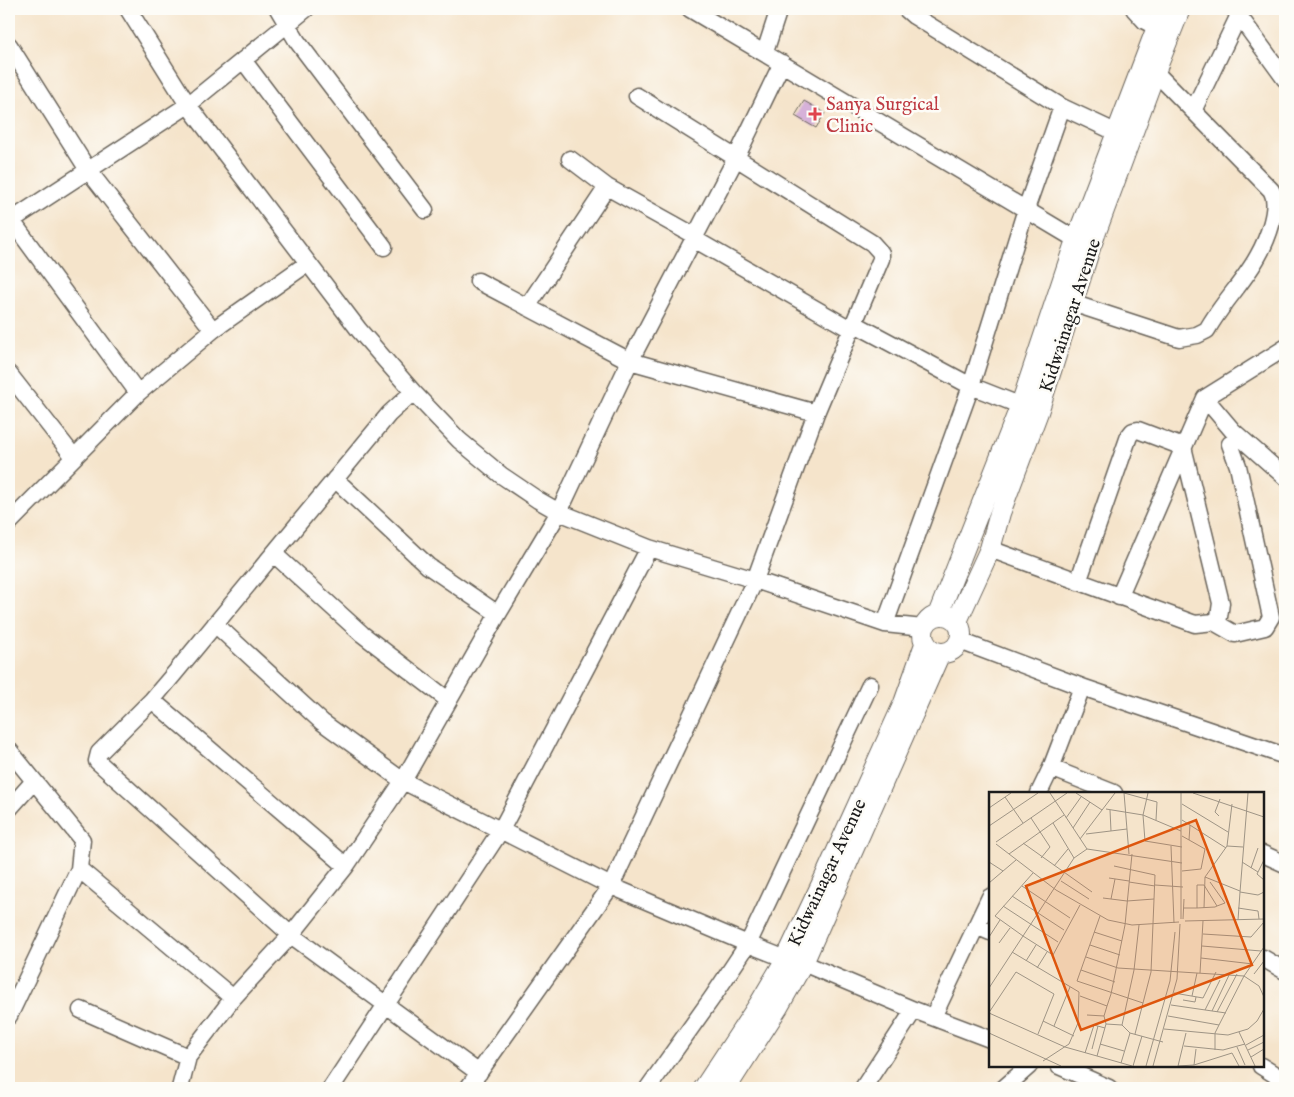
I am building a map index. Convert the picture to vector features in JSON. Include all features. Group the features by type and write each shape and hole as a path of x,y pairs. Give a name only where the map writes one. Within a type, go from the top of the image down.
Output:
{"main road":[{"name":"Kidwainagar Avenue","path":"1123,136 1154,72 1163,31 1164,9"},
{"name":"Kidwainagar Avenue","path":"959,631 990,549 1030,409 1083,244 1163,31 1180,9"},
{"name":"Kidwainagar Avenue","path":"938,615 1030,409 1072,303 1083,244"},
{"path":"938,615 948,616 959,631 958,645 951,652 929,642 928,620 938,615"},
{"name":"Kidwainagar Avenue","path":"726,1088 778,1007 794,961 929,642"},
{"name":"Kidwainagar Avenue","path":"707,1087 760,1003 794,961"}],"street":[{"path":"128,9 188,105 360,330 413,392 460,440 494,469 538,500 559,512 649,548 755,580 885,624 929,642"},
{"path":"278,9 297,41 425,210"},
{"path":"138,394 10,220 188,105 306,9"},
{"path":"690,9 765,52 1083,244"},
{"path":"765,52 779,9"},
{"path":"906,9 914,16 1062,107 1123,136"},
{"path":"1134,9 1146,21 1163,31"},
{"path":"1237,12 1285,78"},
{"path":"1193,111 1237,12"},
{"path":"9,45 88,170 213,330"},
{"path":"243,60 384,246"},
{"path":"180,1088 188,1057 233,998 291,935 346,866 402,781 559,512 630,361 736,158 782,63"},
{"path":"1072,303 1179,338 1197,335 1207,330 1259,256 1275,213 1275,196 1250,167 1154,72"},
{"path":"468,1088 611,886 755,580 816,413 854,327 881,259 881,253 872,243 637,96"},
{"path":"885,624 971,386 1026,209 1062,107"},
{"path":"570,159 607,187 854,327 971,386 1030,409"},
{"path":"526,307 607,187"},
{"path":"9,523 138,394 213,330 308,263"},
{"path":"478,281 630,361 816,413"},
{"path":"1120,597 1205,398 1285,348"},
{"path":"9,374 74,457"},
{"path":"413,392 389,414 152,700 98,753 97,761 291,935 479,1073"},
{"path":"1205,398 1232,430 1285,477"},
{"path":"1078,582 1129,436 1138,430 1183,447"},
{"path":"990,549 1195,624 1214,622 1235,634 1265,627 1271,617 1238,466 1230,444"},
{"path":"1183,447 1222,603 1219,617 1214,622"},
{"path":"335,479 428,566 498,614"},
{"path":"331,1088 501,830 649,548"},
{"path":"274,554 362,634 448,700"},
{"path":"215,624 322,722 402,781 611,886 748,944 989,1039"},
{"path":"959,631 1082,687 1285,756"},
{"path":"648,1088 748,944 870,685"},
{"path":"1040,792 1082,687"},
{"path":"152,700 346,866"},
{"path":"9,750 82,840 80,869 9,1016"},
{"path":"1051,768 1111,792"},
{"path":"9,809 34,781"},
{"path":"1264,854 1285,864"},
{"path":"80,869 233,998"},
{"path":"933,1017 983,929 989,901"},
{"path":"1264,959 1285,972"},
{"path":"80,1010 188,1057"},
{"path":"863,1088 914,1010"},
{"path":"1004,1088 1028,1067"},
{"path":"1061,1067 1109,1088"},
{"path":"1263,1067 1285,1081"}],"building":[{"path":"804,101 825,113 816,128 795,116"}],"place":[{"name":"Sanya Surgical Clinic","path":"815,114"}]}
